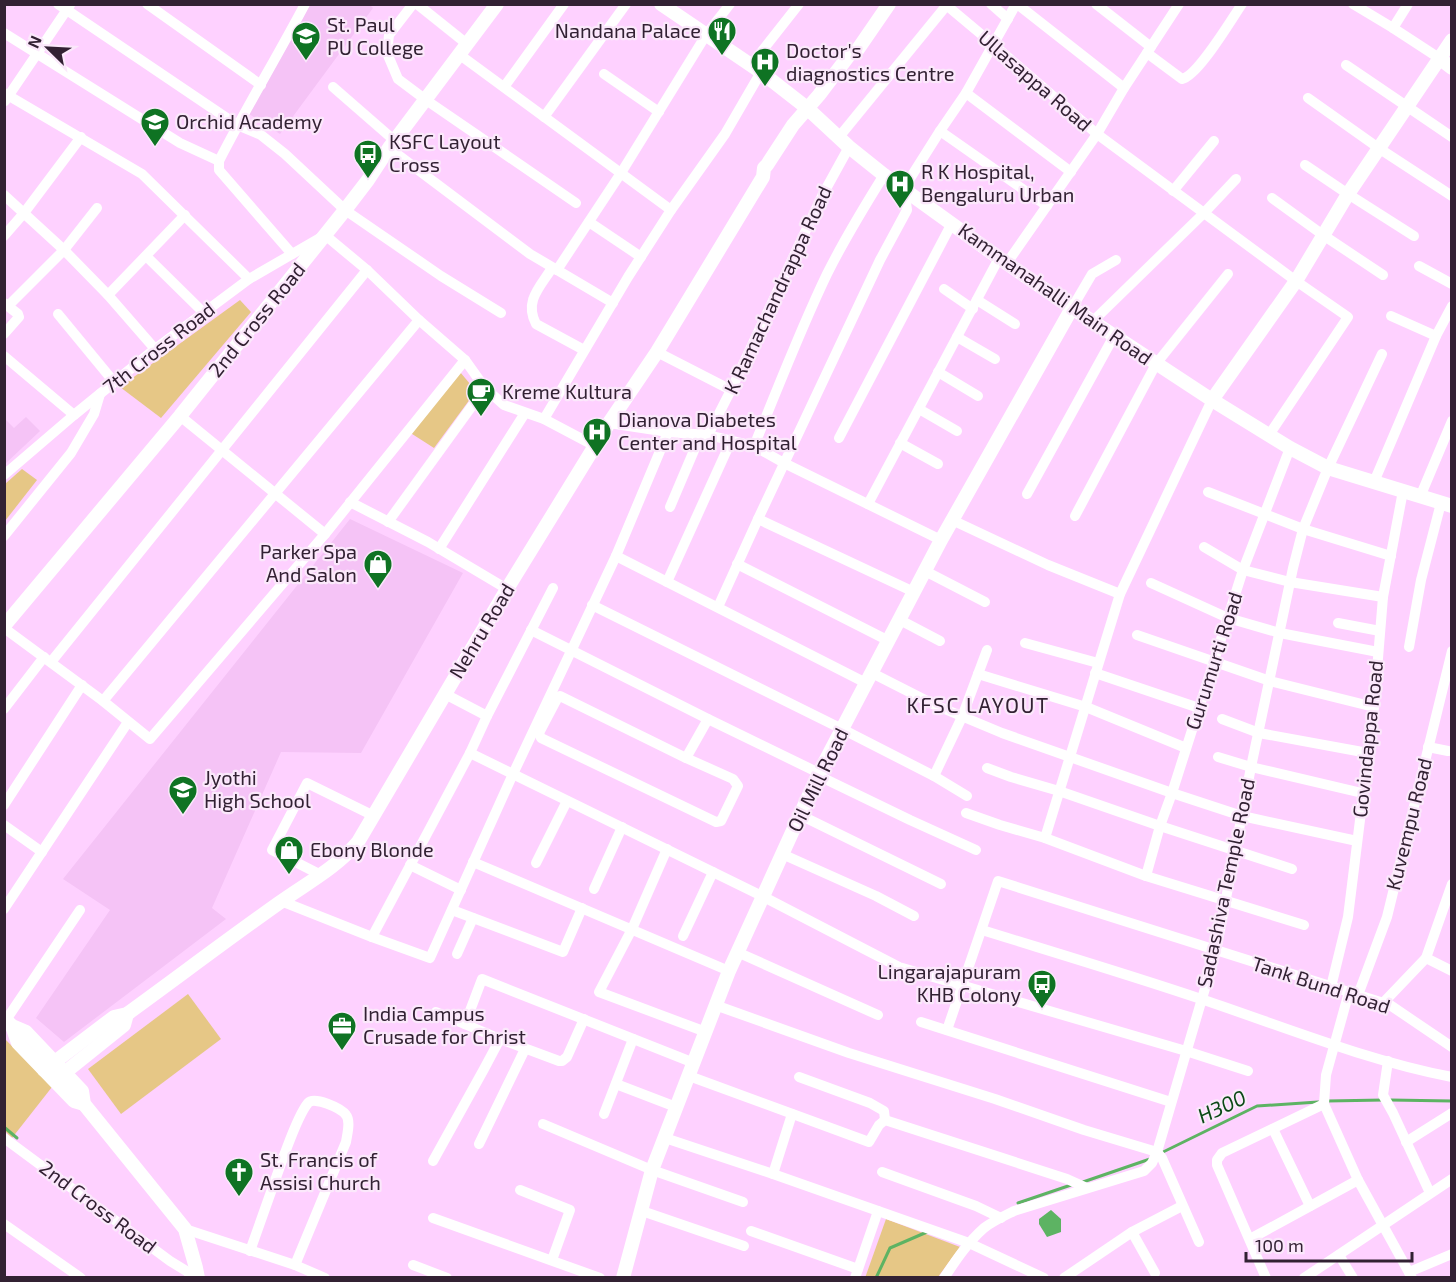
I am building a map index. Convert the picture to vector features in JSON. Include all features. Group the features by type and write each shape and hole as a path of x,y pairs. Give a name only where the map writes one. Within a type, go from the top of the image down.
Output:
{"street":[{"path":"147,4 261,86"},
{"path":"292,254 219,170 219,161 305,4"},
{"path":"576,203 398,79 387,53 389,35 415,4 504,87 671,210"},
{"name":"2nd Cross Road","path":"4,627 180,416 345,210 496,4"},
{"path":"504,87 564,4"},
{"path":"544,117 626,4"},
{"path":"584,350 536,324 532,316 531,303 589,222 706,35 730,4"},
{"path":"544,419 641,257 725,134 756,68 799,4"},
{"name":"Nehru Road","path":"54,1071 124,1025 127,1014 281,901 321,875 348,854 358,842 507,589 609,423 657,352 763,177 764,168 794,124 811,111 850,54 856,52 889,4"},
{"path":"991,4 1008,20"},
{"path":"718,607 880,260 907,210 904,188 966,93 1016,4 1124,88"},
{"path":"1096,4 1182,79 1188,78 1200,65 1242,4"},
{"path":"868,504 975,304 1003,261 1047,206 1097,134 1179,4"},
{"path":"1353,4 1452,68"},
{"path":"1393,28 1408,4"},
{"name":"Kammanahalli Main Road","path":"663,5 756,68 811,111 884,175 1003,261 1212,400 1328,468 1446,505"},
{"name":"Ullasappa Road","path":"945,5 1097,134 1203,214 1348,317 1269,435"},
{"name":"K Ramachandrappa Road","path":"670,507 705,434 731,390 822,196 844,142 945,5"},
{"path":"249,279 142,174 81,137 6,97 38,52 65,6 237,125 261,135 285,154 345,210 441,276 501,313"},
{"path":"4,33 38,52 180,143 219,161"},
{"path":"1045,838 1120,594 1212,400 1296,281 1348,195 1452,40"},
{"path":"1346,64 1452,137"},
{"path":"604,74 659,112"},
{"path":"333,87 392,144 530,255 613,303"},
{"path":"966,93 1071,172"},
{"path":"1308,98 1452,196"},
{"path":"940,131 1047,206"},
{"path":"4,236 81,137"},
{"path":"1173,191 1214,141"},
{"path":"1305,165 1414,236"},
{"path":"754,446 792,352 828,272 884,175"},
{"path":"1092,322 1236,179"},
{"path":"4,195 64,250 108,295 155,349"},
{"path":"1272,198 1323,236 1383,275"},
{"path":"4,334 19,318 18,314 6,304 64,250 97,208"},
{"path":"108,295 185,215"},
{"path":"589,222 641,257"},
{"path":"839,438 952,223"},
{"path":"325,235 367,270 465,360 485,388 504,405 544,419 595,446"},
{"name":"7th Cross Road","path":"4,475 155,349 249,279 325,235"},
{"path":"146,256 204,313"},
{"path":"1072,308 1092,274 1116,260"},
{"path":"1419,266 1452,284"},
{"path":"4,709 223,450 367,270"},
{"path":"1076,516 1156,364 1228,273"},
{"path":"944,289 1015,324"},
{"path":"1374,482 1436,336 1452,306"},
{"name":"Oil Mill Road","path":"623,1278 652,1170 729,970 762,896 819,774 941,540 1072,308"},
{"path":"58,314 114,382"},
{"path":"1391,316 1436,336"},
{"path":"103,701 419,320"},
{"path":"1026,494 1114,336"},
{"path":"957,337 995,359"},
{"path":"657,352 731,390"},
{"name":"Sadashiva Temple Road","path":"1157,1156 1216,951 1251,767 1303,529 1328,468 1382,354"},
{"path":"4,356 74,416"},
{"path":"4,627 150,739 325,534 465,360"},
{"path":"938,372 978,396"},
{"path":"388,522 485,388"},
{"path":"4,536 71,453 94,414 100,394"},
{"path":"919,409 957,431"},
{"path":"439,549 525,413"},
{"path":"180,416 325,534"},
{"path":"1420,497 1452,421"},
{"path":"609,423 668,432 705,434 754,446 941,540"},
{"path":"281,901 430,958 513,774 616,556 668,432"},
{"path":"667,582 731,441"},
{"path":"900,443 938,464"},
{"name":"Gurumurti Road","path":"1146,876 1243,570 1290,447"},
{"name":"Govindappa Road","path":"1331,987 1348,917 1374,706 1383,597 1403,491"},
{"path":"1208,492 1303,529 1391,556"},
{"path":"350,502 439,549 507,589"},
{"path":"1409,646 1421,580 1446,505"},
{"path":"758,519 914,592"},
{"path":"952,520 1048,565 1120,594"},
{"path":"1204,547 1243,570 1290,582 1383,597"},
{"path":"616,556 869,678 1002,733 1172,794 1242,816 1357,841"},
{"path":"737,564 889,640"},
{"path":"925,571 985,602"},
{"path":"1151,583 1228,618 1280,633 1378,652"},
{"path":"372,937 470,753 553,588"},
{"path":"592,605 842,729 967,795"},
{"path":"900,620 940,641"},
{"path":"1338,623 1380,631"},
{"path":"531,630 910,820 976,850"},
{"path":"1137,635 1270,681 1374,706"},
{"path":"1025,643 1199,708"},
{"path":"934,776 963,717 987,650"},
{"name":"Kuvempu Road","path":"1324,1101 1326,1075 1333,1045 1387,917 1452,651"},
{"path":"978,674 1086,707 1186,748"},
{"path":"4,806 82,685"},
{"path":"445,694 487,716"},
{"path":"560,696 686,758 733,779 737,784 721,821 717,822 541,738 539,734 560,696"},
{"path":"686,758 708,719"},
{"path":"1221,719 1259,733 1368,753"},
{"path":"4,909 128,722"},
{"path":"1428,747 1448,751"},
{"path":"470,753 762,896 899,967 1248,1071"},
{"path":"1218,758 1362,793"},
{"path":"987,768 1292,869"},
{"path":"321,875 272,850 307,783 374,816"},
{"path":"536,863 567,801"},
{"path":"966,813 1045,838 1146,876 1304,925"},
{"path":"800,814 941,884"},
{"path":"4,825 42,852"},
{"path":"594,889 622,828"},
{"path":"667,849 632,929 599,992 705,1032"},
{"path":"782,854 876,896 914,916"},
{"path":"473,862 729,970"},
{"path":"410,866 461,890"},
{"path":"682,936 713,872"},
{"name":"Tank Bund Road","path":"982,930 998,881 1383,1003 1396,1008 1452,1047"},
{"path":"1383,1003 1426,958 1452,884"},
{"path":"452,910 563,952 582,908"},
{"path":"80,910 8,1022 18,1043 54,1071 74,1101 84,1104 185,1229 193,1276"},
{"path":"457,954 473,918"},
{"path":"947,1030 982,930 1201,999 1333,1045 1426,1072 1452,1077"},
{"path":"737,952 878,1015"},
{"path":"1426,958 1452,971"},
{"path":"465,1024 482,979 694,1062"},
{"path":"715,1005 849,1053 995,1099 1157,1156 1199,1242"},
{"path":"436,1012 500,1039 562,1061 567,1057 584,1019"},
{"path":"921,1022 1171,1102"},
{"path":"433,1161 500,1039"},
{"path":"604,1113 633,1039"},
{"path":"479,1144 525,1048"},
{"path":"1388,1061 1383,1095 1430,1193"},
{"path":"688,1076 869,1142 879,1125 885,1120"},
{"path":"799,1077 870,1103 884,1111 885,1120"},
{"path":"615,1084 676,1107"},
{"path":"250,1251 291,1136 309,1101 323,1102 346,1114 348,1121 346,1142 295,1265"},
{"path":"1266,1278 1217,1165 1217,1160 1222,1153 1324,1101 1358,1180 1411,1275 1452,1254"},
{"path":"1406,1142 1452,1113"},
{"path":"773,1174 792,1114"},
{"path":"885,1120 1067,1179 1083,1187"},
{"path":"543,1124 652,1170 743,1202"},
{"path":"1273,1129 1310,1206"},
{"name":"2nd Cross Road","path":"4,1138 193,1276"},
{"path":"665,1138 969,1243 1044,1278"},
{"path":"944,1278 969,1243 986,1227 1001,1218 1014,1211 1083,1187 1144,1171 1157,1156"},
{"path":"882,1172 976,1206 1001,1218"},
{"path":"1304,1278 1452,1179"},
{"path":"1250,1239 1358,1180"},
{"path":"520,1190 570,1210 552,1260"},
{"path":"1064,1278 1131,1232 1182,1206"},
{"path":"642,1211 744,1246"},
{"path":"751,1231 857,1273 878,1211"},
{"path":"434,1218 600,1278"},
{"path":"4,1224 81,1278"},
{"path":"185,1229 295,1265 325,1278"},
{"path":"1131,1232 1155,1273"},
{"path":"1339,1255 1353,1278"},
{"path":"413,1265 447,1278"}],"shaded area":[{"name":"St. Paul PU College","path":"369,4 373,8 280,134 249,114 310,5"},
{"path":"240,300 251,312 161,418 120,387"},
{"path":"460,372 476,391 434,448 409,432"},
{"path":"26,417 40,431 5,464 5,419 14,428"},
{"path":"22,469 37,480 5,521 5,484"},
{"name":"Jyothi High School","path":"350,519 463,573 361,753 281,752 212,908 226,919 64,1042 36,1018 110,910 63,879"},
{"path":"188,994 221,1039 121,1114 88,1069"},
{"path":"4,1038 52,1087 12,1138 5,1131"},
{"path":"1051,1210 1061,1219 1061,1232 1047,1237 1039,1224 1039,1219"},
{"path":"886,1219 960,1247 938,1277 865,1278"}],"waterway":[{"name":"H300","path":"1327,1101 1384,1100"},
{"name":"H300","path":"1390,1100 1452,1101"},
{"name":"H300","path":"1161,1153 1257,1106 1318,1102"},
{"path":"4,1127 17,1138"},
{"name":"H300","path":"1083,1182 1150,1159"},
{"name":"H300","path":"1018,1203 1071,1185"},
{"name":"H300","path":"876,1278 890,1248 927,1232"}],"place":[{"name":"Nandana Palace","path":"722,56"},
{"name":"St. Paul PU College","path":"306,62"},
{"name":"Doctor's diagnostics Centre","path":"765,88"},
{"name":"Orchid Academy","path":"155,148"},
{"name":"KSFC Layout Cross","path":"368,180"},
{"name":"R K Hospital, Bengaluru Urban","path":"900,210"},
{"name":"Kreme Kultura","path":"481,418"},
{"name":"Dianova Diabetes Center and Hospital","path":"597,458"},
{"name":"Parker Spa And Salon","path":"378,590"},
{"name":"Jyothi High School","path":"183,816"},
{"name":"Ebony Blonde","path":"289,876"},
{"name":"Lingarajapuram KHB Colony","path":"1042,1010"},
{"name":"India Campus Crusade for Christ","path":"342,1052"},
{"name":"St. Francis of Assisi Church","path":"239,1198"}],"district":[{"name":"KFSC LAYOUT","path":"978,706"}]}
